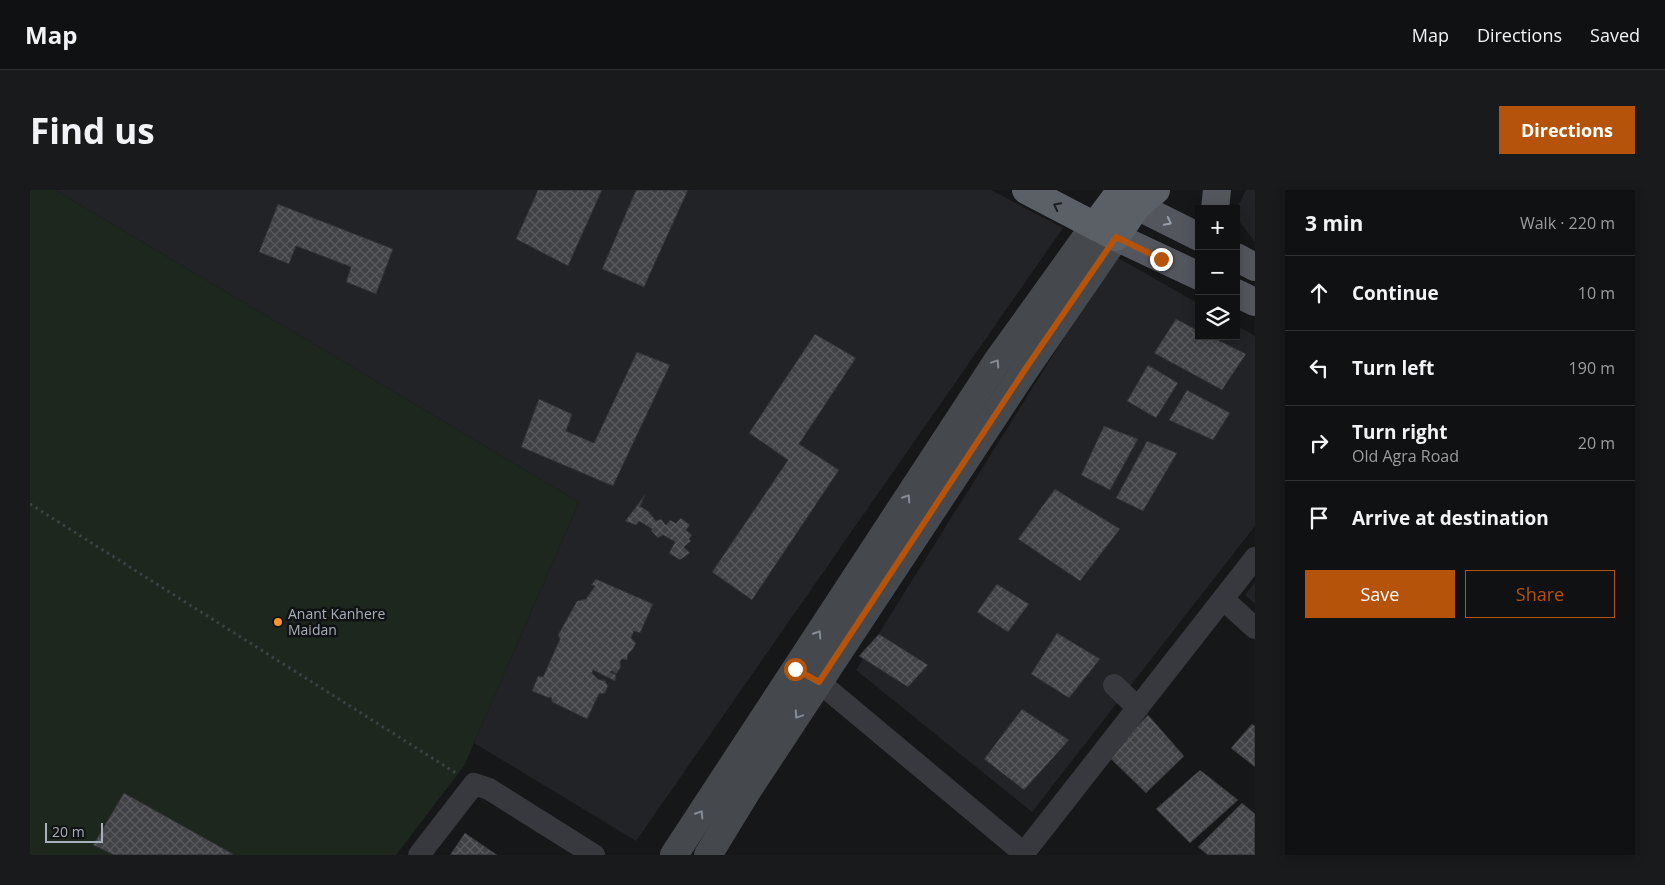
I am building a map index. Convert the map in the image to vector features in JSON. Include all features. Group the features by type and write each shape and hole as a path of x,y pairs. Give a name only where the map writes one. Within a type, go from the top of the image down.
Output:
{"highway":[{"path":"1026,190 1105,231 1128,194"}],"main road":[{"path":"1215,205 1217,190"},
{"path":"1128,194 1195,235"},
{"path":"1105,231 1195,274"},
{"path":"674,855 998,360 1105,231"},
{"path":"708,855 749,788 1026,368 1105,231"},
{"path":"1240,259 1255,267"},
{"path":"1240,295 1255,302"}],"street":[{"path":"795,669 819,682 1025,854 1255,558"},
{"path":"1223,599 1255,628"},
{"path":"1157,684 1159,659"},
{"path":"1114,685 1138,708"},
{"path":"419,855 474,784 489,789 594,855"}],"path":[{"path":"30,504 474,784"}],"shaded area":[{"name":"Anant Kanhere Maidan","path":"30,190 55,190 579,502 464,766 396,855 30,855"},
{"path":"55,190 991,190 1063,228 636,841 474,743 579,502"},
{"path":"1246,190 1255,190 1255,242 1240,222 1238,205"},
{"path":"1115,256 1195,302 1195,340 1240,340 1240,327 1255,336 1255,526 1032,812 856,670"},
{"path":"1255,582 1255,604 1245,595"}],"building":[{"path":"538,190 602,190 568,266 516,239"},
{"path":"636,190 688,190 644,287 602,269"},
{"path":"278,204 393,249 376,294 346,282 351,267 296,246 289,264 259,252"},
{"path":"1176,319 1195,329 1195,340 1218,340 1246,354 1222,390 1154,353"},
{"path":"815,334 856,358 799,444 839,470 752,600 712,572 788,460 749,433"},
{"path":"637,352 670,365 613,486 521,447 539,399 572,414 566,431 594,443"},
{"path":"1148,365 1178,383 1156,418 1127,401"},
{"path":"1187,390 1230,413 1213,440 1169,420"},
{"path":"1104,426 1138,439 1110,490 1081,475"},
{"path":"1147,441 1177,453 1143,511 1116,498"},
{"path":"1055,489 1120,529 1080,581 1018,539"},
{"path":"645,495 640,506 648,511 656,521 661,519 666,525 670,520 676,523 681,518 690,525 686,530 692,535 689,539 691,541 684,547 690,553 680,560 669,553 675,542 663,535 658,538 651,531 652,529 639,521 636,525 625,521"},
{"path":"596,579 653,604 640,633 634,631 631,638 636,643 628,654 627,660 622,659 620,661 621,667 616,674 612,671 610,672 616,675 615,681 593,670 592,673 598,679 605,681 608,686 605,693 599,694 587,719 552,702 551,697 549,698 532,691 538,676 543,677 560,639 558,635 577,601 586,599 595,586 591,585"},
{"path":"997,584 1029,604 1008,632 977,612"},
{"path":"1057,633 1100,659 1069,698 1031,674"},
{"path":"879,634 928,665 908,687 859,656"},
{"path":"1022,709 1069,740 1024,790 984,759"},
{"path":"1148,715 1184,756 1146,793 1108,756"},
{"path":"1252,724 1255,726 1255,767 1231,748"},
{"path":"1200,770 1238,800 1190,843 1156,809"},
{"path":"124,793 233,854 114,855 93,845"},
{"path":"1242,803 1255,814 1255,855 1208,855 1198,847"},
{"path":"465,833 497,855 450,855"}],"place":[{"name":"Anant Kanhere Maidan","path":"278,622"}],"route":[{"path":"795,669 819,682 1026,368 1116,237 1161,259"}]}
